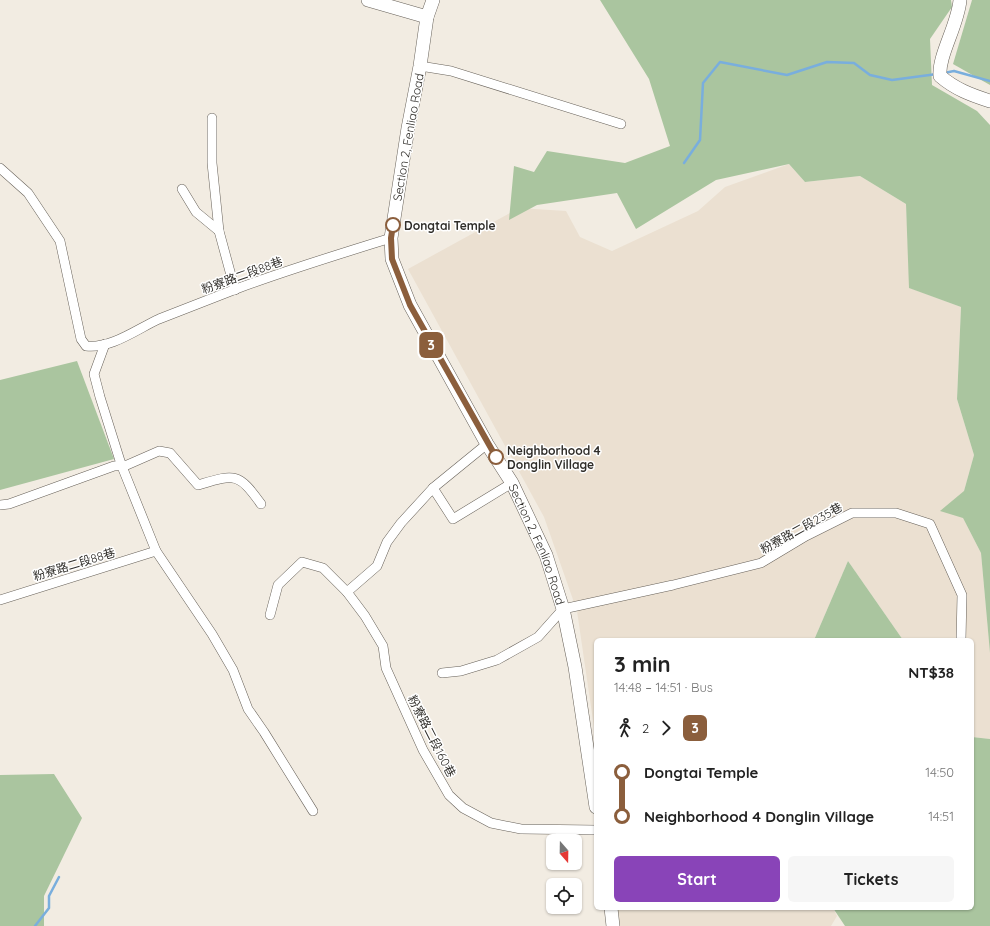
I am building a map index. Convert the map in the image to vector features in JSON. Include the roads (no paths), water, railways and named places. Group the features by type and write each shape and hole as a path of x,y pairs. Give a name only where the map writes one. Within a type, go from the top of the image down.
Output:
{"main road":[{"path":"368,0 427,17"},
{"name":"Section 2, Fenliao Road","path":"433,0 427,17 420,66 408,128 391,238 392,259 410,305 487,444 512,483 546,554 563,609 575,667 594,794"},
{"path":"960,0 953,31 939,71 949,84 968,94 990,102"},
{"path":"611,910 613,926"}],"street":[{"path":"420,66 451,71 621,124"},
{"path":"212,118 212,163 219,231 235,290"},
{"name":"粉寮路二段88巷","path":"0,168 28,193 60,241 81,339 86,346 94,347 105,344 160,319 285,271 391,238"},
{"path":"182,189 196,212 219,231"},
{"path":"105,344 94,374 121,464 156,551 212,634 233,670 248,709 313,811"},
{"path":"347,592 377,566 387,542 401,523 433,488 487,444"},
{"path":"0,506 114,466 121,464 127,466 159,451 170,453 198,485 223,477 240,479 247,485 261,504"},
{"path":"433,488 453,519 512,483"},
{"name":"粉寮路二段235巷","path":"563,609 673,585 761,563 806,536 852,513 896,513 930,524 962,595 961,638"},
{"name":"粉寮路二段88巷","path":"0,600 156,551"},
{"name":"粉寮路二段160巷","path":"270,615 278,585 302,562 323,568 347,592 383,646 386,668 423,750 449,795 463,808 492,823 521,829 594,830"},
{"path":"442,673 461,671 497,660 538,637 563,609"}],"waterway":[{"path":"684,163 700,140 703,83 720,62 787,75 827,62 854,63 870,75 892,80 937,74"},
{"path":"944,73 954,71 990,81"},
{"path":"35,926 49,908 49,896 59,877"}],"place":[{"name":"Dongtai Temple","path":"393,225"},
{"name":"Neighborhood 4 Donglin Village","path":"496,457"}]}
